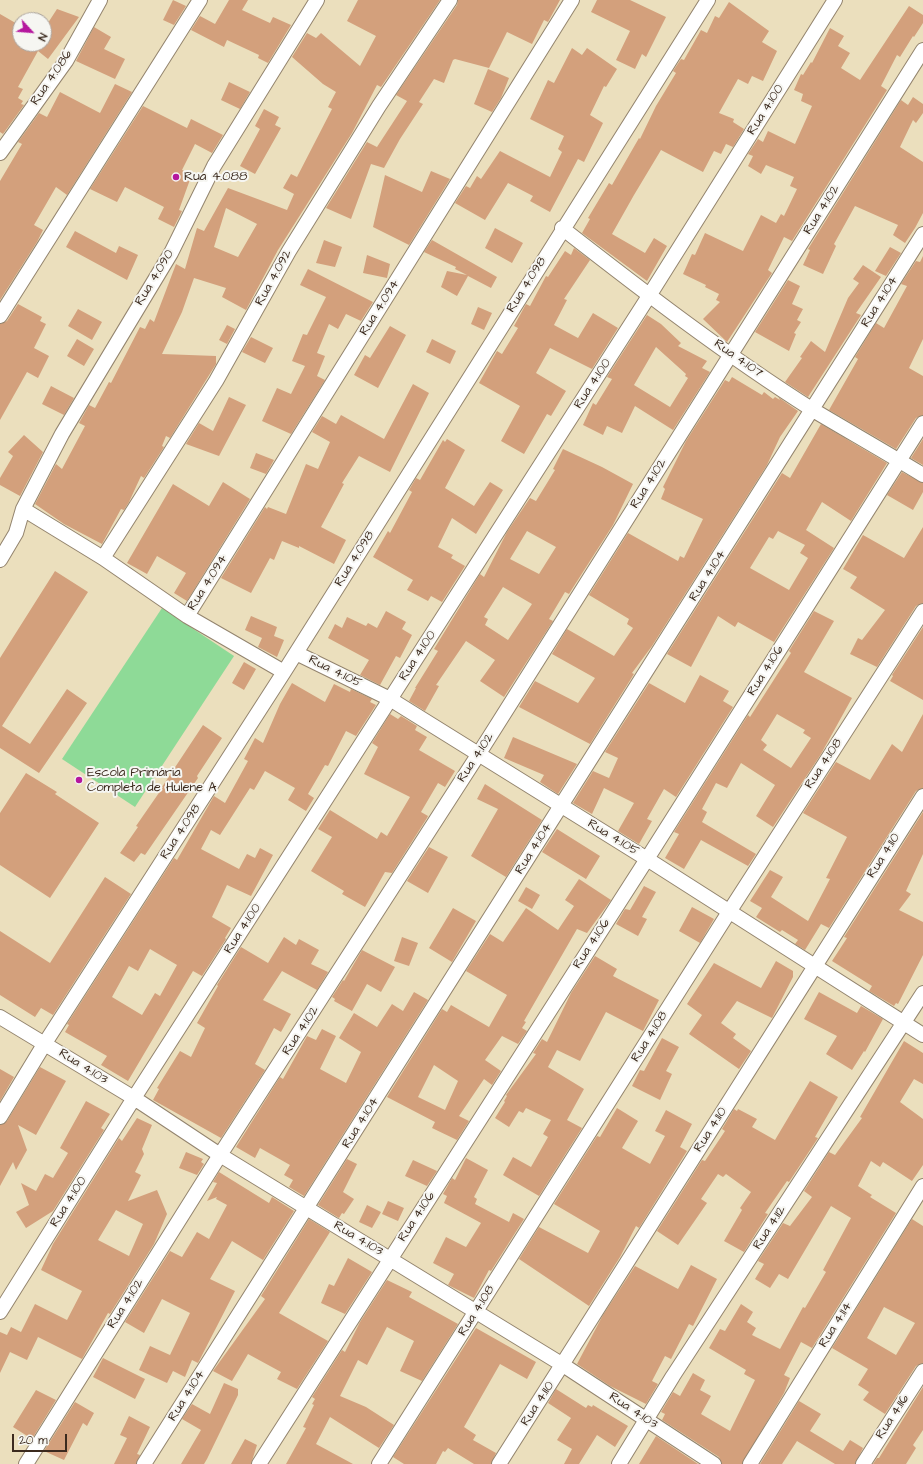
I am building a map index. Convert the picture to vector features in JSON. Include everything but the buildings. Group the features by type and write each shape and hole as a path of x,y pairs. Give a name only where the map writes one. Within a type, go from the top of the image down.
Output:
{"street":[{"name":"Rua 4.086","path":"0,153 66,61 100,0"},
{"path":"0,316 200,0"},
{"name":"Rua 4.090","path":"0,560 16,533 23,509 62,434 171,253 214,166 317,0"},
{"name":"Rua 4.092","path":"103,558 216,381 289,251 379,106 450,0"},
{"name":"Rua 4.094","path":"187,616 572,0"},
{"name":"Rua 4.098","path":"0,1117 45,1043 284,672 562,228 708,0"},
{"name":"Rua 4.100","path":"0,1312 134,1098 649,296 835,0"},
{"name":"Rua 4.102","path":"26,1464 220,1155 478,755 923,50"},
{"name":"Rua 4.107","path":"562,228 649,296 731,354 813,410 923,475"},
{"name":"Rua 4.104","path":"144,1464 562,807 923,234"},
{"name":"Rua 4.106","path":"259,1464 647,859 923,423"},
{"path":"23,509 103,558 187,616 284,672"},
{"name":"Rua 4.108","path":"379,1464 728,912 923,611"},
{"name":"Rua 4.105","path":"296,653 390,699 647,859 923,1035"},
{"name":"Rua 4.110","path":"499,1464 923,796"},
{"name":"Rua 4.112","path":"619,1464 678,1370 923,993"},
{"name":"Rua 4.103","path":"0,1017 134,1098 220,1155 477,1311 563,1365 714,1464"},
{"name":"Rua 4.114","path":"750,1464 923,1186"},
{"name":"Rua 4.116","path":"863,1464 923,1371"}],"green space":[{"path":"162,608 234,656 135,807 62,759"}],"place":[{"name":"Rua 4.088","path":"176,177"},
{"name":"Escola Primária Completa de Hulene A","path":"79,780"}]}
